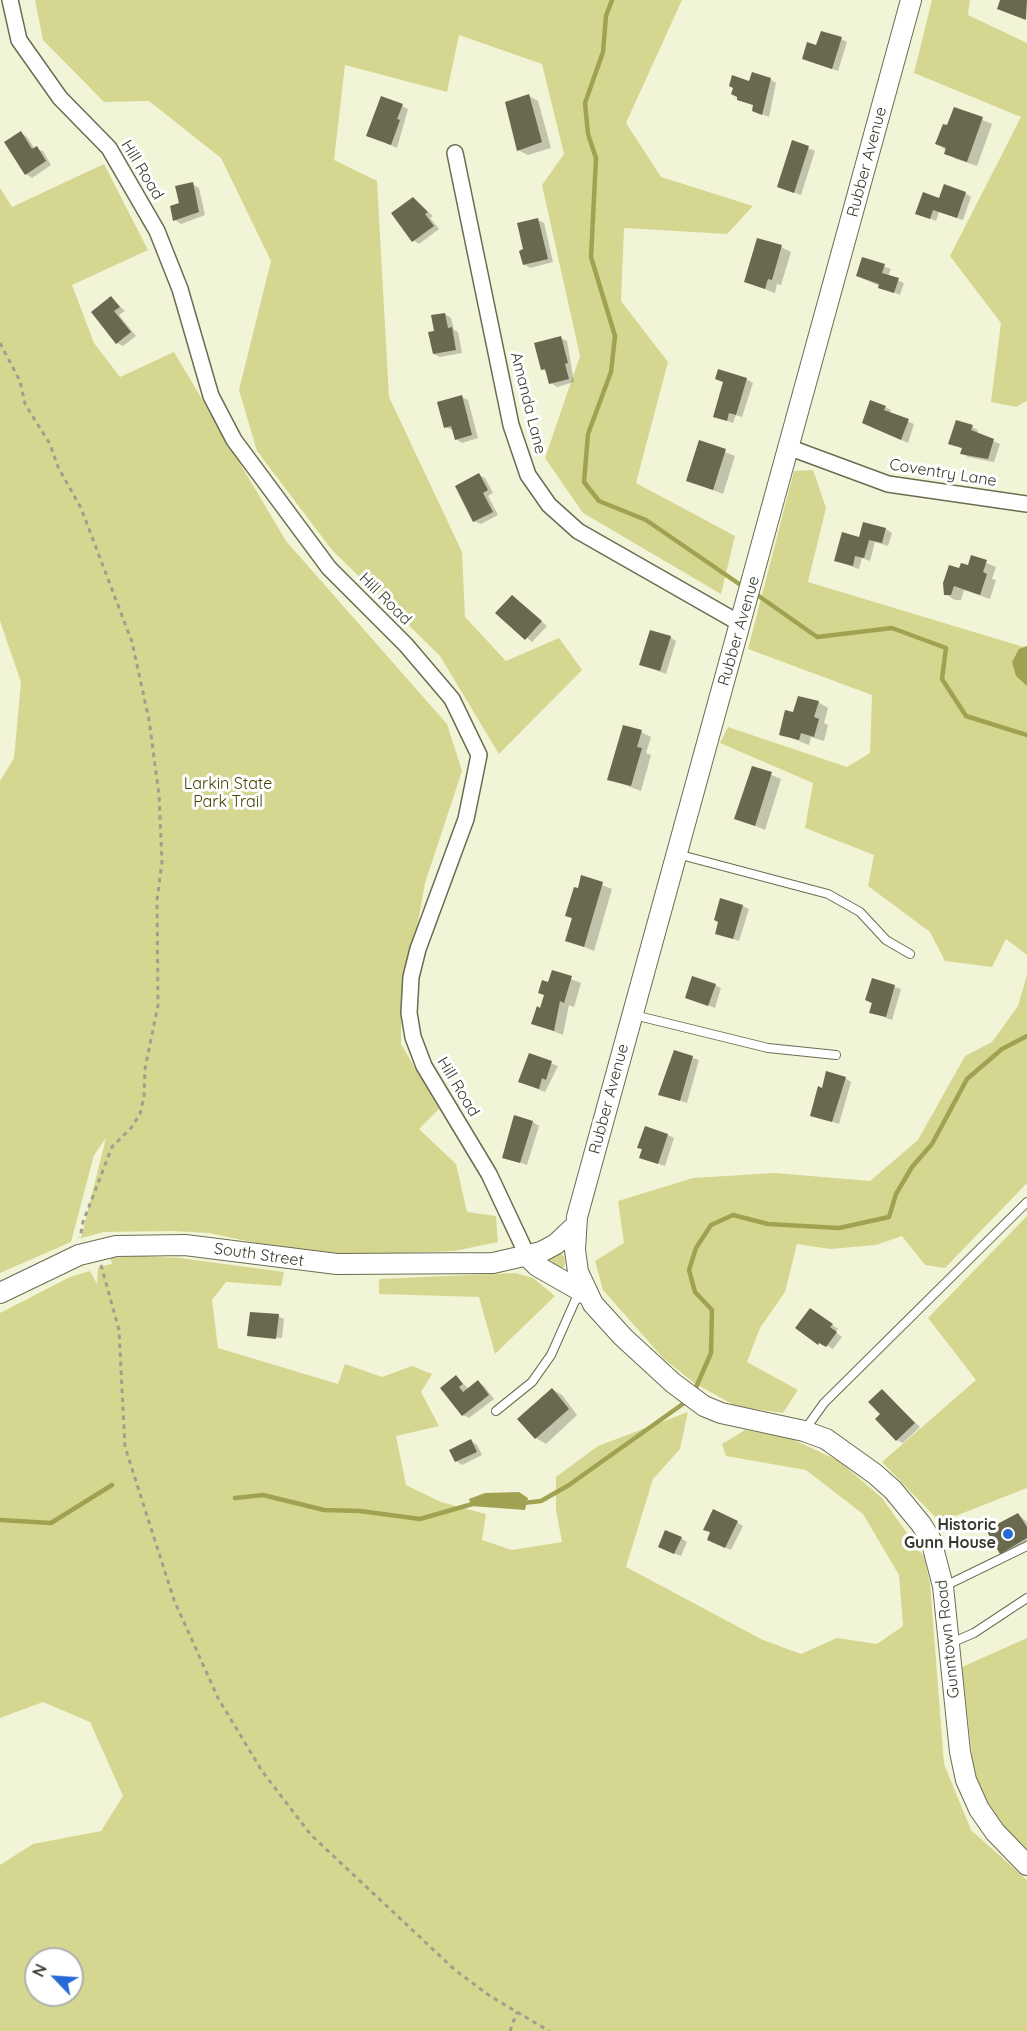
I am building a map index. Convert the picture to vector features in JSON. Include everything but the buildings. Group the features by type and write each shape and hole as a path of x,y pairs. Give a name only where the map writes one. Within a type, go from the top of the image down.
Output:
{"street":[{"name":"Hill Road","path":"10,0 19,40 60,98 109,148 157,231 180,289 211,396 234,440 329,568 406,645 452,699 479,755 466,819 418,949 411,977 410,1013 413,1037 424,1066 489,1174 528,1257"},
{"name":"Rubber Avenue","path":"576,1262 576,1225 632,1014 755,575 911,0"},
{"name":"Amanda Lane","path":"454,153 511,425 528,475 549,505 578,531 741,624"},
{"name":"Coventry Lane","path":"788,447 888,484 1027,504"},
{"name":"South Street","path":"0,1293 79,1255 99,1249 135,1244 173,1244 337,1264 493,1263 528,1257 555,1244 576,1225"},
{"path":"528,1257 537,1266 586,1294"},
{"name":"Gunntown Road","path":"576,1262 586,1294 629,1343 691,1396 730,1416 804,1431 826,1438 875,1474 907,1506 931,1540 944,1586 960,1752 966,1780 979,1809 994,1832 1027,1865"}],"lane":[{"path":"677,854 828,894 860,912 886,940 910,954"},
{"path":"632,1014 768,1048 836,1055"},
{"path":"804,1431 824,1403 1027,1202"},
{"path":"496,1411 532,1382 551,1355 575,1300 586,1294"},
{"path":"944,1586 1027,1546"},
{"path":"949,1643 974,1633 1027,1598"}],"path":[{"path":"0,343 20,381 25,404 50,444 58,467 81,508 132,642 149,720 159,795 162,862 157,900 158,1005 145,1069 144,1097 140,1114 131,1128 112,1148 80,1231 79,1255"},
{"path":"99,1249 102,1271 119,1324 125,1448 174,1600 218,1698 262,1771 311,1835 455,1971 549,2031"},
{"path":"510,2031 517,2012"}],"green space":[{"path":"35,0 682,0 626,123 661,177 753,206 727,234 624,228 621,301 668,362 636,483 735,536 721,594 583,513 545,458 580,356 542,185 564,154 542,64 459,35 447,92 345,65 334,160 377,181 389,397 462,552 465,617 506,661 559,638 582,670 499,754 440,656 332,550 257,451 239,390 271,261 221,158 149,101 104,102 43,40"},
{"path":"932,0 970,0 968,15 1027,43 1027,401 1016,407 991,402 1001,323 950,256 1021,117 914,73"},
{"name":"Larkin State Park Trail","path":"104,164 148,250 72,285 94,343 120,377 174,352 286,541 447,724 462,771 425,883 401,1016 401,1044 439,1109 419,1129 456,1164 467,1212 496,1216 498,1242 454,1251 349,1255 275,1247 209,1233 104,1232 81,1238 106,1138 94,1155 71,1242 0,1273 0,781 14,758 21,682 0,621 0,188 12,207"},
{"path":"813,470 826,508 808,582 1027,648 1027,955 1006,939 992,967 945,961 930,932 868,886 874,855 805,828 813,783 720,743 728,727 847,767 870,753 872,695 748,649 794,471"},
{"path":"1027,975 1027,1183 945,1268 925,1265 902,1236 876,1245 830,1249 797,1244 785,1292 760,1328 747,1362 798,1390 783,1413 736,1406 694,1383 663,1358 603,1290 595,1261 624,1243 618,1201 693,1178 775,1173 870,1181 918,1140 965,1056 992,1042 1018,1006"},
{"path":"1027,1216 1027,1488 940,1522 882,1462 976,1380 928,1318"},
{"path":"560,1253 564,1256 565,1262 564,1267 558,1270 546,1260"},
{"path":"141,1256 180,1258 284,1272 281,1286 226,1282 212,1300 218,1348 338,1384 345,1364 382,1377 412,1366 432,1374 421,1392 439,1426 396,1436 406,1485 441,1502 486,1514 482,1540 512,1550 562,1542 556,1510 556,1477 598,1446 688,1412 680,1449 653,1479 626,1567 763,1640 801,1654 837,1638 877,1644 903,1626 899,1575 863,1514 806,1470 726,1456 722,1444 745,1430 792,1439 839,1461 882,1498 924,1557 930,1583 944,1764 971,1830 1027,1880 1027,2031 0,2031 0,1865 33,1844 101,1831 123,1796 90,1722 43,1702 0,1718 0,1313 70,1277 90,1271 97,1284 98,1267 112,1264 110,1258"},
{"path":"515,1273 533,1278 555,1296 495,1354 479,1297 379,1294 379,1279"},
{"path":"1027,1638 1027,1849 994,1817 975,1782 962,1667"}],"shaded area":[{"path":"1027,646 1027,686 1016,676 1012,662 1019,649"},
{"path":"519,1492 528,1498 525,1510 471,1506 469,1499 485,1493"}],"waterway":[{"path":"612,0 606,16 603,52 585,103 588,134 596,158 591,257 615,336 611,372 588,434 584,482 599,501 646,520 745,588"},
{"path":"753,592 817,637 892,628 946,648 942,679 966,716 1027,735"},
{"path":"694,1392 711,1353 712,1310 695,1292 689,1270 696,1248 711,1225 733,1215 768,1224 839,1228 889,1217 896,1194 912,1167 932,1144 967,1079 1002,1049 1027,1036"},
{"path":"523,1503 541,1501 569,1485 687,1401"},
{"path":"0,1520 51,1523 112,1485"},
{"path":"235,1498 263,1495 324,1510 360,1511 420,1519 476,1503"}],"place":[{"name":"Historic Gunn House","path":"1008,1534"}]}
